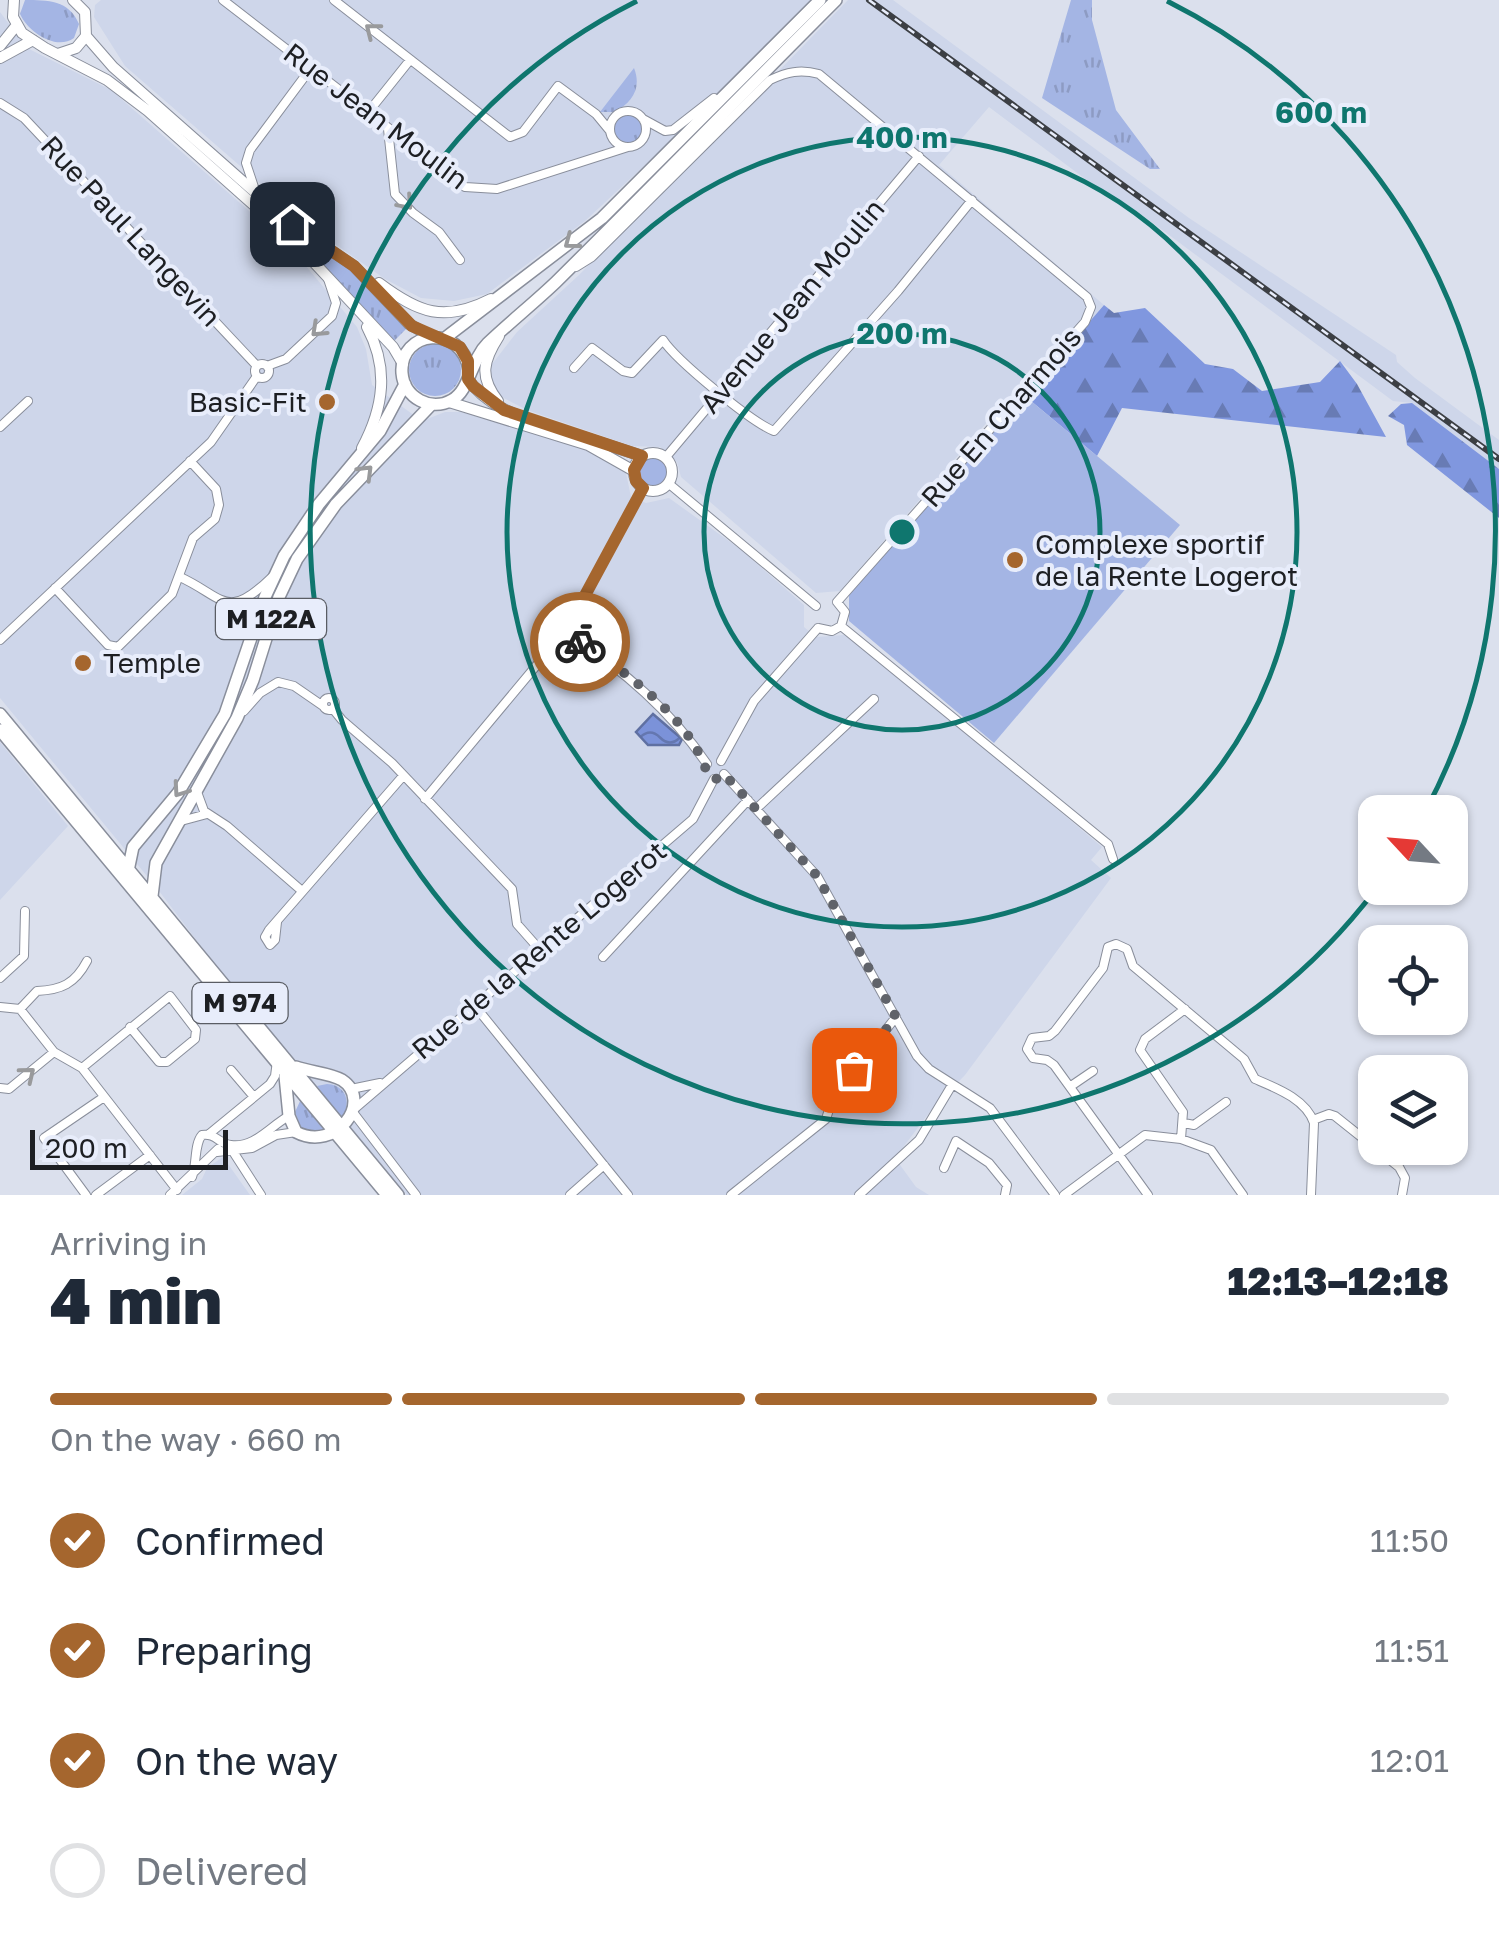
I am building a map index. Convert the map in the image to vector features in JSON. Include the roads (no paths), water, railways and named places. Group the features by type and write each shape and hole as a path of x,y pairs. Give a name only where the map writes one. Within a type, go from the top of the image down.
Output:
{"main road":[{"path":"14,0 16,26 33,40 108,80 277,224 393,346 403,364 404,384 415,398 431,404 449,402 588,445 634,470"},
{"path":"73,0 84,12"},
{"path":"90,0 84,12 86,36 113,67 292,224 404,301 432,314 470,308 518,283"},
{"path":"403,364 413,346 438,338 518,283 612,209 820,0"},
{"path":"449,402 458,396 478,354 558,280 836,0"},
{"path":"0,46 16,26"},
{"path":"57,54 76,48 86,36"},
{"path":"0,58 33,40"},
{"path":"354,266 409,324 465,354 478,391 504,410 642,456 658,453 666,457 672,474 661,489 643,488 636,481 634,470 642,456"},
{"path":"355,461 375,422 382,374 375,342 359,313"},
{"path":"504,410 484,377 485,362 508,325"},
{"name":"M 122A","path":"128,885 128,856 178,793 220,724 275,574 307,520 380,431 404,384"},
{"name":"M 122A","path":"152,896 156,863 237,718 253,680 278,596 307,542 345,494 431,404"},
{"path":"0,714 103,839 120,843 138,840"},
{"name":"M 974","path":"0,730 304,1088 333,1132 398,1195"},
{"name":"M 974","path":"103,839 284,1065"},
{"path":"112,866 146,868 156,863"},
{"path":"352,1111 333,1132 312,1139 296,1132 289,1112 284,1065 342,1080 351,1089 355,1100 355,1150"},
{"path":"289,1112 304,1088 329,1077"},
{"path":"333,1132 355,1150"},
{"name":"M 974","path":"355,1150 387,1195"}],"street":[{"name":"Rue Jean Moulin","path":"224,0 450,178 476,190 496,190 628,147"},
{"path":"241,0 244,16"},
{"path":"334,0 510,137 523,132 558,86 596,114 618,144 628,147 642,139 646,128 642,119"},
{"path":"376,120 374,105 410,60"},
{"path":"596,114 616,116 630,111 665,131 682,127 760,60"},
{"path":"257,194 246,163 259,134 311,68"},
{"name":"Rue En Charmois","path":"558,280 592,257 770,80 789,71 808,71 824,79 1087,296 1090,314 821,610"},
{"name":"Rue Paul Langevin","path":"0,103 24,118 257,366"},
{"path":"358,106 374,105"},
{"path":"598,157 616,116"},
{"path":"388,129 395,194 439,232 460,260"},
{"name":"Avenue Jean Moulin","path":"666,457 919,156"},
{"path":"574,368 592,348 623,371 632,373 663,340 719,392 770,430 781,426 972,200"},
{"path":"0,640 216,437 257,376 257,366 286,359 332,316 336,303 326,275"},
{"path":"257,376 263,379 268,375 267,366"},
{"path":"0,427 28,401"},
{"path":"54,588 108,645 118,647 172,594 193,538 215,519 219,505 216,489 190,462"},
{"path":"668,483 821,610 832,631 841,626 844,612 821,610"},
{"path":"425,799 567,632 643,488"},
{"path":"180,577 222,602 242,600 275,574"},
{"path":"721,761 754,700 821,610"},
{"path":"0,649 15,626"},
{"path":"841,626 1108,844 1112,859"},
{"path":"567,632 619,669 660,705 708,764 707,773 714,779 724,774"},
{"path":"237,718 260,692 278,682 294,686 328,707 512,889 517,924 540,950"},
{"path":"756,808 874,699"},
{"path":"708,764 721,761 724,774 817,876 917,1056 990,1108 1055,1195"},
{"path":"277,922 402,776"},
{"name":"Rue de la Rente Logerot","path":"352,1111 693,819 714,779"},
{"path":"197,792 200,806 207,814 227,826 302,892"},
{"path":"604,957 748,800"},
{"path":"181,821 207,814"},
{"path":"0,978 24,956 25,911"},
{"path":"1148,1195 1051,1061 1030,1056 1027,1044 1032,1038 1049,1036 1056,1030 1103,968 1106,951 1112,945 1124,946 1133,966 1244,1059 1255,1079 1275,1084 1310,1114 1311,1195"},
{"path":"0,1007 20,1008 37,992 60,990 80,974 86,961"},
{"path":"82,1068 130,1027 170,996 196,1030 195,1039 168,1062 158,1062 130,1027"},
{"path":"475,1006 628,1195"},
{"path":"20,1008 54,1052 82,1068 150,1155 173,1192 216,1153 218,1140"},
{"path":"1181,1140 1184,1124 1178,1104 1140,1050 1145,1039 1185,1010"},
{"path":"731,1195 826,1119 833,1096 896,1017"},
{"path":"0,1088 9,1089 54,1052"},
{"path":"192,1178 200,1137 209,1134 270,1084 284,1065"},
{"path":"231,1070 254,1097"},
{"path":"1071,1086 1092,1071"},
{"name":"Rue de la Rente Logerot","path":"351,1089 384,1082"},
{"path":"859,1195 918,1140 957,1086"},
{"path":"86,1195 44,1138 104,1096"},
{"path":"1184,1124 1194,1124 1226,1102"},
{"path":"352,1111 416,1195"},
{"path":"209,1134 230,1145 249,1143 289,1112"},
{"path":"1313,1120 1329,1114 1335,1116 1399,1167 1406,1178 1402,1195"},
{"path":"944,1168 963,1128"},
{"path":"198,1150 207,1156 252,1148 276,1135 296,1132"},
{"path":"1064,1195 1145,1136 1181,1140 1211,1150 1243,1195"},
{"path":"956,1141 1000,1174 1008,1185 1005,1195"},
{"path":"232,1150 261,1195"},
{"path":"96,1195 150,1155"},
{"path":"570,1195 604,1165"}],"water":[{"path":"653,714 682,739 679,745 648,745 636,732"}],"railway":[{"path":"869,0 1499,459"}],"place":[{"name":"Basic-Fit","path":"327,402"},
{"name":"Complexe sportif de la Rente Logerot","path":"1015,560"},
{"name":"Temple","path":"83,663"}]}
